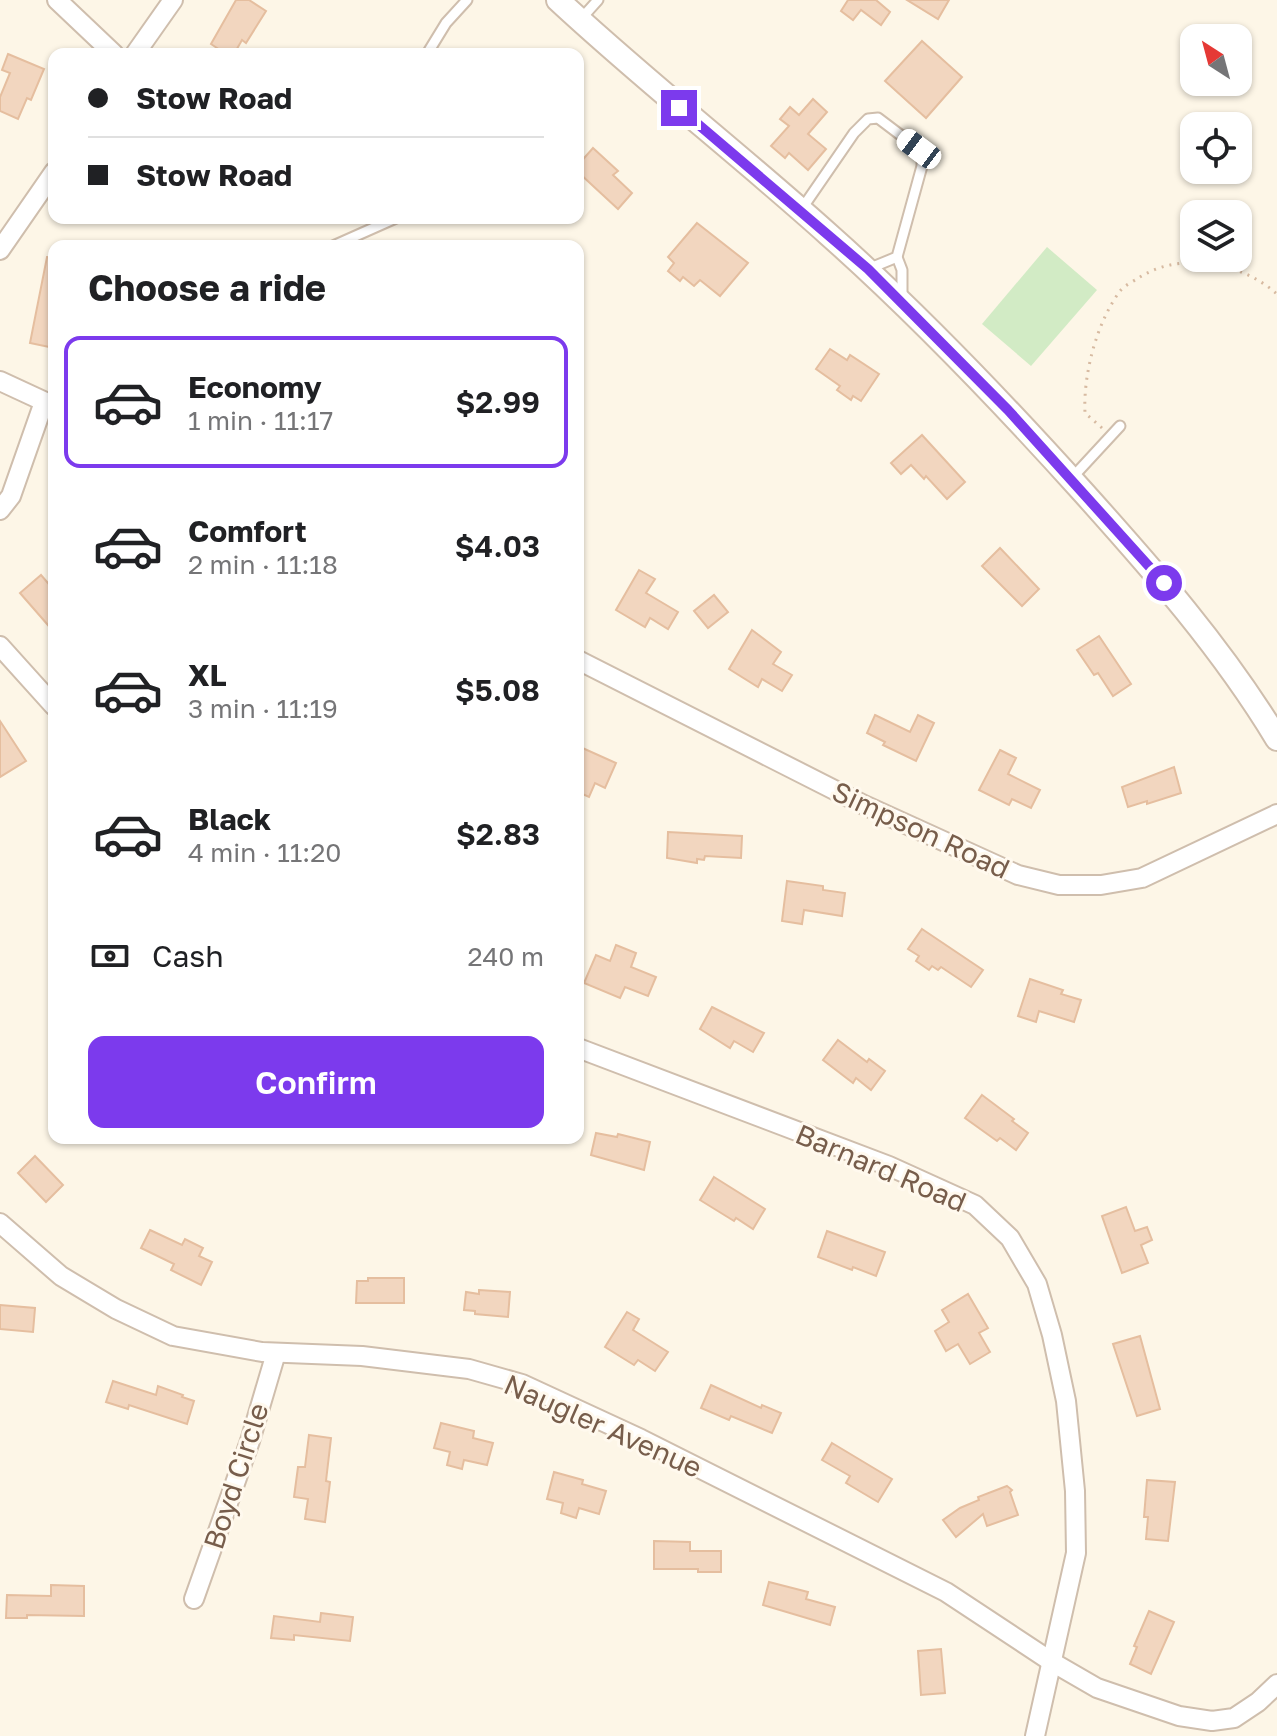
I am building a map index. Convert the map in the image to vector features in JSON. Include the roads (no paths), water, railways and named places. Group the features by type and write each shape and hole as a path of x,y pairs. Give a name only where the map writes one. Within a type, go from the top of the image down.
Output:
{"street":[{"path":"57,0 108,48"},
{"path":"139,48 173,0"},
{"path":"558,0 868,269 979,380 1071,479 1204,632 1277,739"},
{"path":"0,250 48,181"},
{"path":"0,381 48,404"},
{"path":"0,510 11,496 48,406"},
{"path":"0,646 48,699"},
{"name":"Simpson Road","path":"584,663 876,811 1018,875 1059,885 1101,885 1142,878 1277,814"},
{"name":"Barnard Road","path":"584,1050 889,1166 975,1205 1010,1238 1037,1284 1052,1335 1066,1401 1073,1476 1076,1553 1035,1736"},
{"name":"Naugler Avenue","path":"0,1223 61,1276 116,1309 173,1336 276,1353 362,1356 469,1369 522,1384 641,1439 946,1592 1097,1688 1179,1716 1212,1721 1234,1718 1277,1684"},
{"name":"Boyd Circle","path":"194,1599 250,1441 276,1353"}],"lane":[{"path":"431,48 446,23 467,0"},
{"path":"580,20 598,0"},
{"path":"801,210 854,133 868,119 878,118 922,154 922,166 897,257 902,270 902,305"},
{"path":"346,240 382,224"},
{"path":"868,269 897,257"},
{"path":"1071,479 1120,426"}]}
